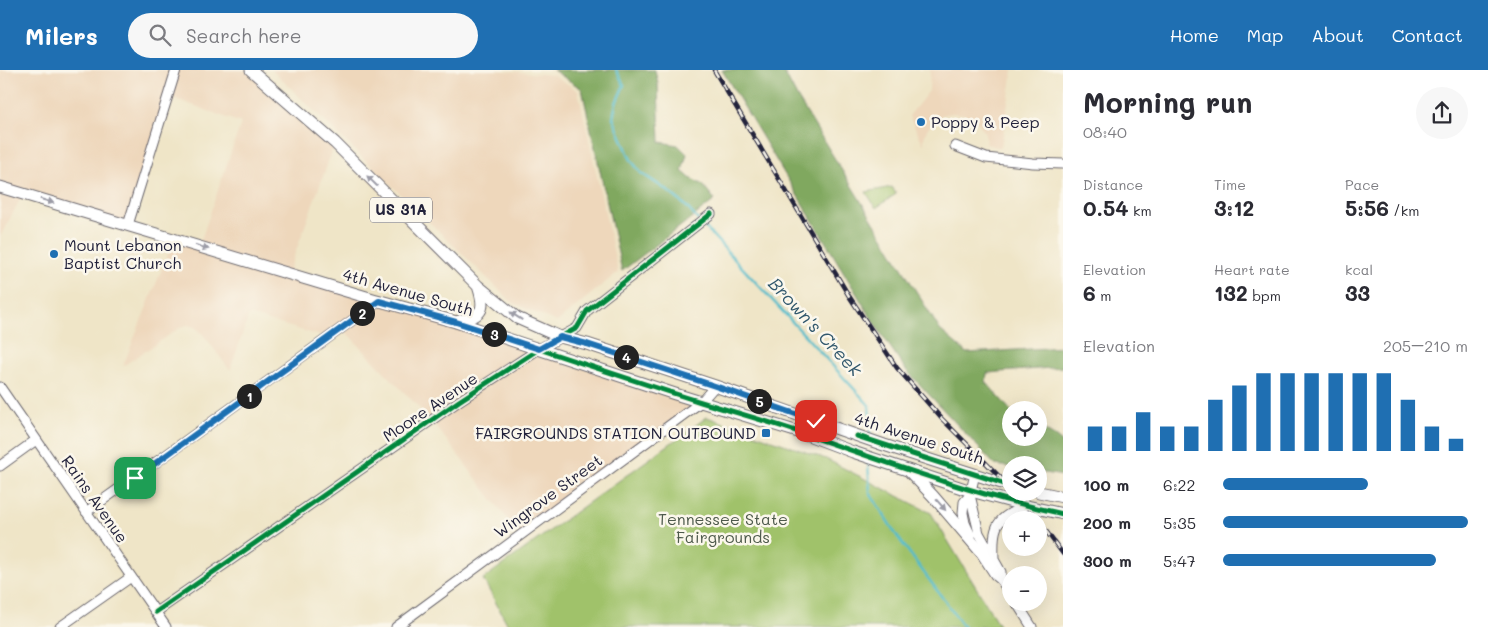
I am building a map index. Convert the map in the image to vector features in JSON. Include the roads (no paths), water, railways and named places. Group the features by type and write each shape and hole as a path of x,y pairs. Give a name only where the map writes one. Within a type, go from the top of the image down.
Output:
{"main road":[{"name":"US 31A","path":"251,70 335,143 478,286 517,318 560,337"},
{"name":"4th Avenue South","path":"0,187 379,301 456,322 808,435 970,493 1063,514"},
{"path":"456,322 474,317 480,312 483,306 478,286"},
{"name":"4th Avenue South","path":"560,337 715,386 857,436 1002,483"},
{"path":"908,470 980,550"},
{"path":"1047,494 1063,497"}],"street":[{"path":"128,225 176,70"},
{"path":"955,146 986,158 1063,164"},
{"name":"Moore Avenue","path":"156,612 452,406 539,349 577,328 587,311 711,214"},
{"path":"86,512 379,301"},
{"name":"Wingrove Street","path":"396,627 701,402 715,386"},
{"name":"Rains Avenue","path":"0,387 166,627"},
{"path":"0,466 36,440"},
{"path":"974,474 970,493 964,502 963,513 967,529 995,575 1001,580"},
{"path":"970,493 979,533 1001,572 1001,580"},
{"path":"994,559 996,526 1005,515 1027,506"},
{"path":"60,627 131,577"},
{"path":"1022,611 1032,627"}],"waterway":[{"name":"Brown's Creek","path":"616,70 624,85 616,103 613,118 631,160 641,173 685,205 698,220"},
{"name":"Brown's Creek","path":"702,224 869,405 870,435"},
{"name":"Brown's Creek","path":"868,461 870,493 897,536 964,627"}],"railway":[{"path":"714,70 849,296 897,368 942,419 1002,479"},
{"path":"1022,501 1063,554"}],"place":[{"name":"Poppy & Peep","path":"921,122"},
{"name":"Mount Lebanon Baptist Church","path":"54,254"},
{"name":"FAIRGROUNDS STATION OUTBOUND","path":"766,433"}],"park label":[{"name":"Tennessee State Fairgrounds","path":"723,528"}]}
